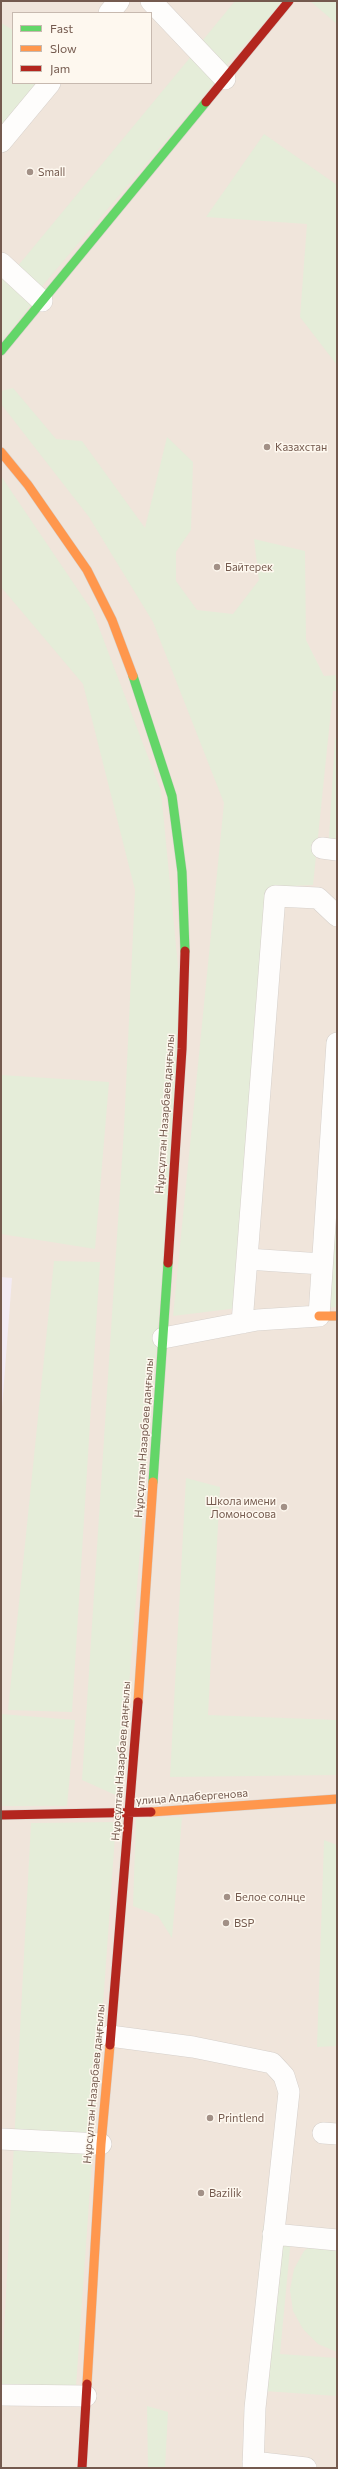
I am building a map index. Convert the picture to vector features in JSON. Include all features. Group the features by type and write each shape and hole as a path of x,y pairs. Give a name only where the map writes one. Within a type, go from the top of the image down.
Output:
{"main road":[{"path":"1,351 289,1"},
{"name":"Нұрсұлтан Назарбаев даңғылы","path":"1,452 28,484 87,570 112,620 146,712 172,796 182,872 185,949 182,1049 130,1813 101,2144 82,2468"},
{"name":"улица Алдабергенова","path":"1,1815 130,1813 337,1799"}],"street":[{"path":"110,12 119,1"},
{"path":"151,1 225,78"},
{"path":"1,142 49,84"},
{"path":"1,264 42,302"},
{"path":"242,1323 275,896 318,898 337,916"},
{"path":"163,1338 242,1323 328,1316 322,1264 337,1043"},
{"path":"247,1259 322,1264"},
{"path":"110,2036 193,2047 272,2063 284,2076 289,2092 255,2408 253,2465 306,2468"},
{"path":"1,2139 101,2144"},
{"path":"273,2234 337,2240"},
{"path":"1,2395 86,2396"}],"shaded area":[{"path":"1,1 337,1 337,2468 1,2468"},
{"path":"1,1277 12,1278 1,1421"}],"green space":[{"path":"235,1 284,1 223,69 203,40"},
{"path":"310,1 337,1 337,24"},
{"path":"1,23 12,29 12,84 43,84 1,133"},
{"path":"193,54 217,80 38,291 17,267"},
{"path":"264,134 337,185 337,365 300,317 307,224 206,217"},
{"path":"1,273 34,301 1,342"},
{"path":"13,388 56,439 82,441 145,528 167,437 193,462 191,530 176,552 176,581 197,610 233,614 259,580 254,539 305,551 306,640 324,676 337,675 337,691 333,691 313,885 270,887 238,1308 173,1316 224,803 153,622 89,517 1,404 1,391"},
{"path":"1,476 93,612 161,791 183,1018 120,1797 82,1780 124,1128 135,890 83,684 1,587"},
{"path":"335,738 337,738 337,841 329,838"},
{"path":"1,1075 109,1082 95,1249 1,1234"},
{"path":"337,1186 337,1307 325,1308"},
{"path":"54,1261 100,1262 72,1712 8,1710"},
{"path":"186,1478 220,1487 208,1715 337,1720 337,1775 170,1777"},
{"path":"1,1714 75,1720 67,1806 1,1806"},
{"path":"182,1817 172,1938 158,1916 133,1906 136,1818"},
{"path":"116,1822 76,2386 1,2388 31,1823"},
{"path":"324,1840 337,1845 337,2046 317,2047"},
{"path":"263,2226 292,2227 280,2354 337,2358 337,2396 264,2391 251,2356"},
{"path":"337,2230 337,2352 318,2344 303,2329 293,2311 290,2290 294,2269 304,2251 320,2237"},
{"path":"147,2406 168,2412 165,2468 148,2468"}],"traffic: fast":[{"path":"1,351 206,102"},
{"path":"133,676 172,796 182,872 185,951"},
{"path":"153,1482 168,1263"}],"traffic: slow":[{"path":"1,452 28,485 87,570 112,620 133,676"},
{"path":"319,1316 337,1316"},
{"path":"138,1702 153,1482"},
{"path":"151,1812 337,1799"},
{"path":"87,2384 101,2144 110,2045"}],"traffic: jam":[{"path":"206,102 289,1"},
{"path":"168,1263 182,1049 185,951"},
{"path":"110,2045 138,1702"},
{"path":"1,1815 151,1812"},
{"path":"82,2468 87,2384"}],"place":[{"name":"Small","path":"30,172"},
{"name":"Казахстан","path":"267,447"},
{"name":"Байтерек","path":"217,567"},
{"name":"Школа имени Ломоносова","path":"284,1507"},
{"name":"Белое солнце","path":"227,1897"},
{"name":"BSP","path":"226,1923"},
{"name":"Printlend","path":"210,2118"},
{"name":"Bazilik","path":"201,2193"}]}
